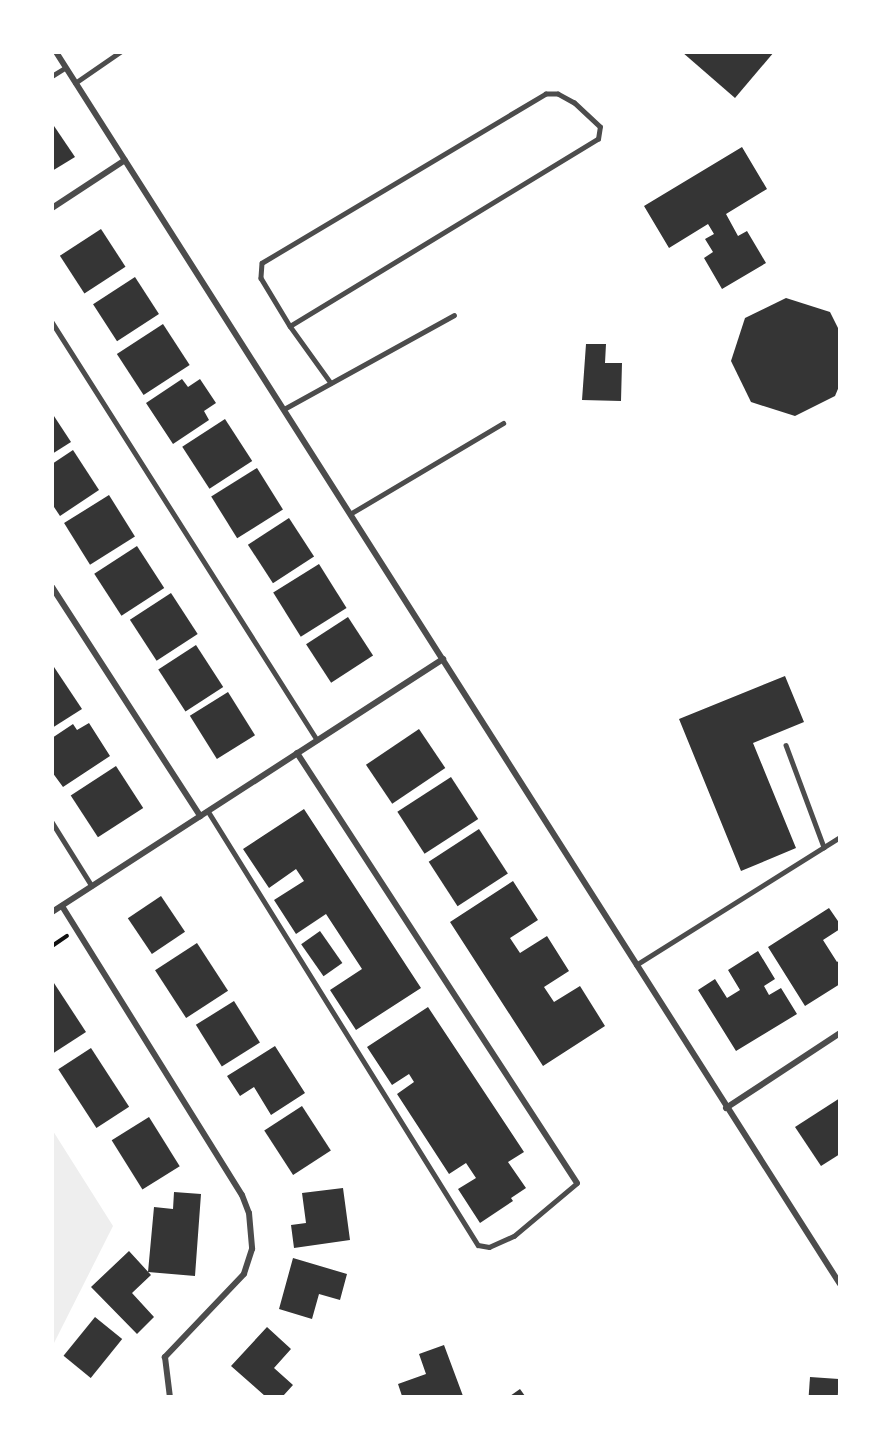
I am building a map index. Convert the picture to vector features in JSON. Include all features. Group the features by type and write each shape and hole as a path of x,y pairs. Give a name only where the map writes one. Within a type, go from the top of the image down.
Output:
{"street":[{"path":"56,52 840,1284"},
{"path":"52,208 125,160"},
{"path":"52,587 200,816"},
{"path":"52,912 442,659"},
{"path":"297,753 577,1183"},
{"path":"62,906 242,1195 249,1213 252,1249 244,1274 165,1357 170,1396"},
{"path":"726,1108 840,1033"}],"lane":[{"path":"75,83 120,52"},
{"path":"52,76 65,68"},
{"path":"290,327 598,139 600,127 574,103 558,94 546,94 262,262 261,278 290,327 331,383"},
{"path":"284,409 454,315"},
{"path":"52,322 317,740"},
{"path":"350,514 503,423"},
{"path":"786,745 824,847"},
{"path":"208,811 478,1245 489,1247 514,1236 577,1183"},
{"path":"52,822 92,886"},
{"path":"635,965 840,837"}],"shaded area":[{"path":"53,1131 113,1226 53,1345"}],"building":[{"path":"682,52 774,52 735,98"},
{"path":"52,123 75,157 52,171"},
{"path":"742,147 767,189 726,214 738,236 747,231 766,263 722,289 704,258 713,252 705,239 714,234 708,224 669,248 644,206"},
{"path":"101,229 126,267 84,293 60,256"},
{"path":"135,277 159,314 117,341 93,304"},
{"path":"786,298 830,312 840,332 840,384 835,396 795,416 751,402 731,361 745,318"},
{"path":"163,324 190,365 144,395 117,354"},
{"path":"586,344 606,344 605,363 622,363 621,401 582,400"},
{"path":"182,379 188,387 200,379 216,403 204,411 209,420 173,444 146,403"},
{"path":"52,413 71,442 52,454"},
{"path":"225,419 252,461 209,489 182,447"},
{"path":"73,450 99,490 60,516 52,504 52,464"},
{"path":"257,468 283,510 237,538 211,497"},
{"path":"109,495 135,537 90,565 64,523"},
{"path":"289,518 314,557 273,583 248,545"},
{"path":"137,546 164,588 121,616 94,574"},
{"path":"319,564 347,608 301,637 273,593"},
{"path":"171,593 198,634 157,661 130,620"},
{"path":"348,617 373,656 331,683 306,644"},
{"path":"196,645 223,687 185,711 158,670"},
{"path":"54,667 82,709 52,728 52,668"},
{"path":"785,676 804,722 753,743 796,848 741,871 679,719"},
{"path":"228,692 255,735 217,759 190,716"},
{"path":"89,723 110,756 63,787 52,772 52,738 73,724 77,730"},
{"path":"419,729 445,768 392,804 366,765"},
{"path":"116,766 143,808 98,837 71,795"},
{"path":"451,777 478,819 425,854 397,812"},
{"path":"304,809 421,988 356,1030 330,990 362,969 326,914 296,934 274,900 304,881 296,869 269,888 243,849"},
{"path":"479,829 508,873 458,906 429,862"},
{"path":"513,881 538,920 510,938 520,953 547,936 569,971 544,987 554,1002 580,986 605,1026 543,1066 450,922"},
{"path":"161,896 185,932 152,954 128,918"},
{"path":"829,908 840,924 840,929 823,940 837,962 840,960 840,984 805,1006 768,947"},
{"path":"320,931 342,963 324,976 301,944"},
{"path":"197,943 228,991 186,1018 155,970"},
{"path":"758,951 775,979 764,986 769,995 781,988 797,1014 736,1051 698,990 715,979 727,998 740,990 728,970"},
{"path":"52,980 86,1032 52,1054"},
{"path":"234,1001 260,1043 222,1066 196,1025"},
{"path":"428,1007 524,1152 508,1162 526,1188 511,1198 513,1201 480,1223 458,1189 476,1178 466,1163 449,1174 397,1094 414,1082 409,1074 392,1085 367,1047"},
{"path":"275,1046 305,1093 271,1115 254,1087 240,1096 227,1076"},
{"path":"91,1048 129,1107 96,1128 58,1069"},
{"path":"840,1098 840,1154 821,1166 795,1127"},
{"path":"302,1106 331,1150 293,1175 264,1131"},
{"path":"149,1117 180,1166 142,1190 112,1140"},
{"path":"343,1188 350,1240 294,1248 291,1225 306,1223 302,1193"},
{"path":"174,1192 201,1194 195,1276 148,1272 154,1207 173,1209"},
{"path":"129,1251 151,1275 132,1293 154,1317 137,1334 91,1287"},
{"path":"293,1258 347,1274 340,1300 319,1294 312,1319 279,1309"},
{"path":"95,1317 122,1339 91,1378 64,1356"},
{"path":"267,1327 291,1349 274,1368 293,1385 283,1396 265,1396 231,1366"},
{"path":"444,1345 463,1396 402,1396 398,1384 426,1374 419,1354"},
{"path":"810,1377 839,1379 838,1396 809,1396"},
{"path":"520,1389 525,1396 510,1396"}]}
